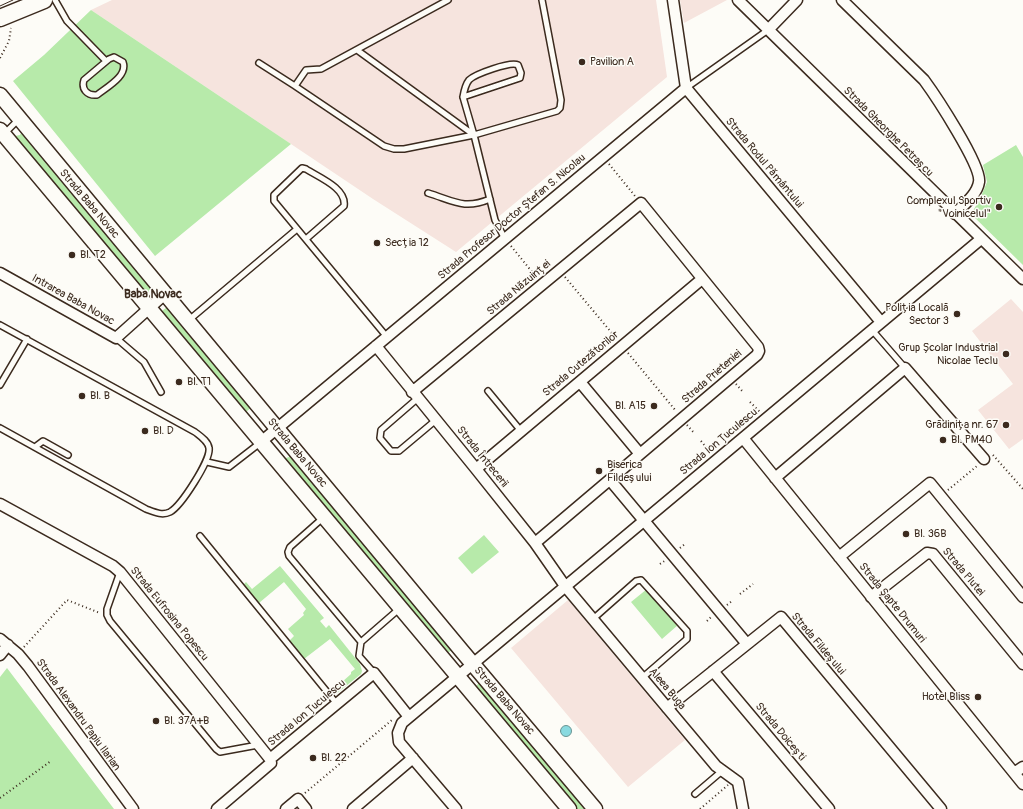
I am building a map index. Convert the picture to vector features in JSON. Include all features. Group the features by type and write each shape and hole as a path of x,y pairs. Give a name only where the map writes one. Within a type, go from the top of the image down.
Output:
{"main road":[{"path":"3,16 44,0"},
{"name":"Strada Baba Novac","path":"0,95 472,664 595,809"},
{"name":"Strada Baba Novac","path":"1,135 150,307 569,809"}],"street":[{"path":"673,0 686,88"},
{"name":"Strada Gheorghe Petrașcu","path":"738,0 1023,280"},
{"path":"768,30 797,0"},
{"path":"842,0 924,80 934,94 972,160 980,180 978,187 955,214"},
{"name":"Strada Profesor Doctor Ștefan S. Nicolau","path":"262,441 686,88"},
{"name":"Strada Rodul Pământului","path":"686,88 882,322"},
{"name":"Strada Prieteniei","path":"535,543 759,351 641,203"},
{"name":"Strada Năzuinței","path":"415,395 542,284 641,203"},
{"name":"Strada Ion Țuculescu","path":"457,676 981,239"},
{"name":"Intrarea Baba Novac","path":"0,273 116,338 165,294"},
{"name":"Strada Cutezătorilor","path":"476,469 702,278"},
{"name":"Strada Întrecerii","path":"376,346 535,543 565,586"},
{"path":"775,478 905,368 984,459"},
{"path":"580,382 640,454"},
{"name":"Strada Șapte Drumuri","path":"743,438 1023,784"},
{"path":"610,480 747,644 667,708"},
{"path":"839,557 930,483 1023,597"},
{"name":"Strada Eufrosina Popescu","path":"0,504 113,566 120,572 270,759"},
{"name":"Strada Plutei","path":"871,597 927,553 933,554 1023,664"},
{"name":"Aleea Buga","path":"565,586 722,771 736,779"},
{"name":"Strada Fildeșului","path":"747,644 780,617 941,809"},
{"name":"Strada Alexandru Papiu Ilarian","path":"0,639 18,654 133,809"},
{"path":"0,655 8,646"},
{"name":"Strada Doicești","path":"713,671 828,809"},
{"path":"374,673 406,713"},
{"name":"Strada Ion Țuculescu","path":"216,809 271,763 270,759 374,673"},
{"path":"456,809 399,742 398,737 399,728 406,713 457,676"},
{"path":"353,809 413,758"},
{"path":"1014,773 1023,766"},
{"path":"736,779 740,786 743,809"},
{"path":"286,809 298,799 306,809"}],"lane":[{"path":"55,0 67,22 106,61"},
{"path":"295,86 306,70 321,69 448,0"},
{"path":"259,63 384,146 394,149 404,149 474,135 546,114 560,108 561,100 542,0"},
{"name":"Strada Profesor Doctor Ștefan S. Nicolau","path":"686,88 768,30"},
{"path":"357,50 474,135"},
{"path":"114,57 118,58 123,62 124,70 97,95 90,95 83,88 84,80 106,61 114,57"},
{"path":"463,97 520,78 521,73 518,65 511,63 474,76 466,85 463,97 495,220 505,239"},
{"path":"1,135 19,119"},
{"path":"306,239 344,206 345,201 340,191 306,169 302,168 273,198 274,202 387,337"},
{"path":"428,193 464,205 476,205 490,199"},
{"path":"188,321 297,229"},
{"path":"0,325 195,432 209,445 209,450 207,462 178,504 170,512 162,514 146,510 0,428"},
{"path":"872,330 905,368"},
{"path":"116,338 144,362 161,392"},
{"path":"0,385 27,339"},
{"path":"488,391 521,431"},
{"path":"415,395 381,430 380,438 384,443 392,451 399,451 436,420"},
{"path":"207,462 229,467 262,441"},
{"path":"34,447 43,442 68,455"},
{"path":"325,516 290,546 288,552 289,556 361,642"},
{"path":"200,536 337,704"},
{"path":"120,572 107,609 110,621 216,749 220,752 258,745"},
{"path":"592,619 636,581 641,580 687,631 687,639 642,678"},
{"path":"374,673 359,656 361,642 400,608"},
{"path":"695,794 722,771"}],"path":[{"path":"0,58 9,41 3,16"},
{"path":"603,157 641,203"},
{"path":"505,239 542,284"},
{"path":"750,402 766,419"},
{"path":"701,441 716,460"},
{"path":"941,496 989,455 996,457 1023,489"},
{"path":"740,594 753,584"},
{"path":"18,654 67,600 96,612"},
{"path":"298,799 406,713"},
{"path":"0,798 51,761"},
{"path":"700,809 736,779"}],"shaded area":[{"path":"112,0 656,0 667,77 456,252 373,199 91,10"},
{"path":"680,0 727,0 684,23"},
{"path":"1011,299 1023,312 1023,439 1009,449 978,410 1013,384 972,331"},
{"path":"568,600 685,740 628,787 511,648"}],"green space":[{"path":"91,10 291,144 155,256 13,81 44,55"},
{"path":"22,131 152,289 149,290 148,296 15,136 20,135"},
{"name":"Complexul Sportiv \"Voinicelul\"","path":"1016,145 1023,157 1023,265 971,214 980,199 987,182 983,165"},
{"path":"167,307 251,408 247,411 248,416 159,310 162,311"},
{"path":"290,453 452,650 446,654 283,459 289,457"},
{"path":"484,535 499,552 472,574 458,558"},
{"path":"280,566 324,618 320,621 326,628 329,625 360,664 362,671 361,674 336,694 333,690 355,669 330,639 304,659 289,641 294,636 288,629 304,615 303,613 306,609 284,582 259,603 243,585 246,582 252,589"},
{"path":"647,589 678,625 662,639 631,602"},
{"path":"7,668 114,809 0,809 0,677"},
{"path":"479,682 589,809 577,809 482,696 476,687"}],"water":[{"path":"566,725 570,727 572,731 570,735 566,737 562,735 560,731 562,727"}],"tram line":[{"path":"0,6 13,0"}],"place":[{"name":"Pavilion A","path":"582,62"},
{"name":"Complexul Sportiv \"Voinicelul\"","path":"999,207"},
{"name":"Secția 12","path":"377,243"},
{"name":"Bl. T2","path":"72,255"},
{"name":"Poliția Locală Sector 3","path":"957,314"},
{"name":"Grup Școlar Industrial Nicolae Teclu","path":"1006,354"},
{"name":"Bl. T1","path":"179,382"},
{"name":"Bl. B","path":"82,396"},
{"name":"Bl. A15","path":"654,406"},
{"name":"Grădinița nr. 67","path":"1006,425"},
{"name":"Bl. D","path":"145,431"},
{"name":"Bl. PM40","path":"943,440"},
{"name":"Biserica Fildeșului","path":"599,471"},
{"name":"Bl. 36B","path":"906,534"},
{"name":"Hotel Bliss","path":"978,697"},
{"name":"Bl. 37A+B","path":"156,721"},
{"name":"Bl. 22","path":"313,758"}],"district":[{"name":"Baba Novac","path":"153,295"}]}
